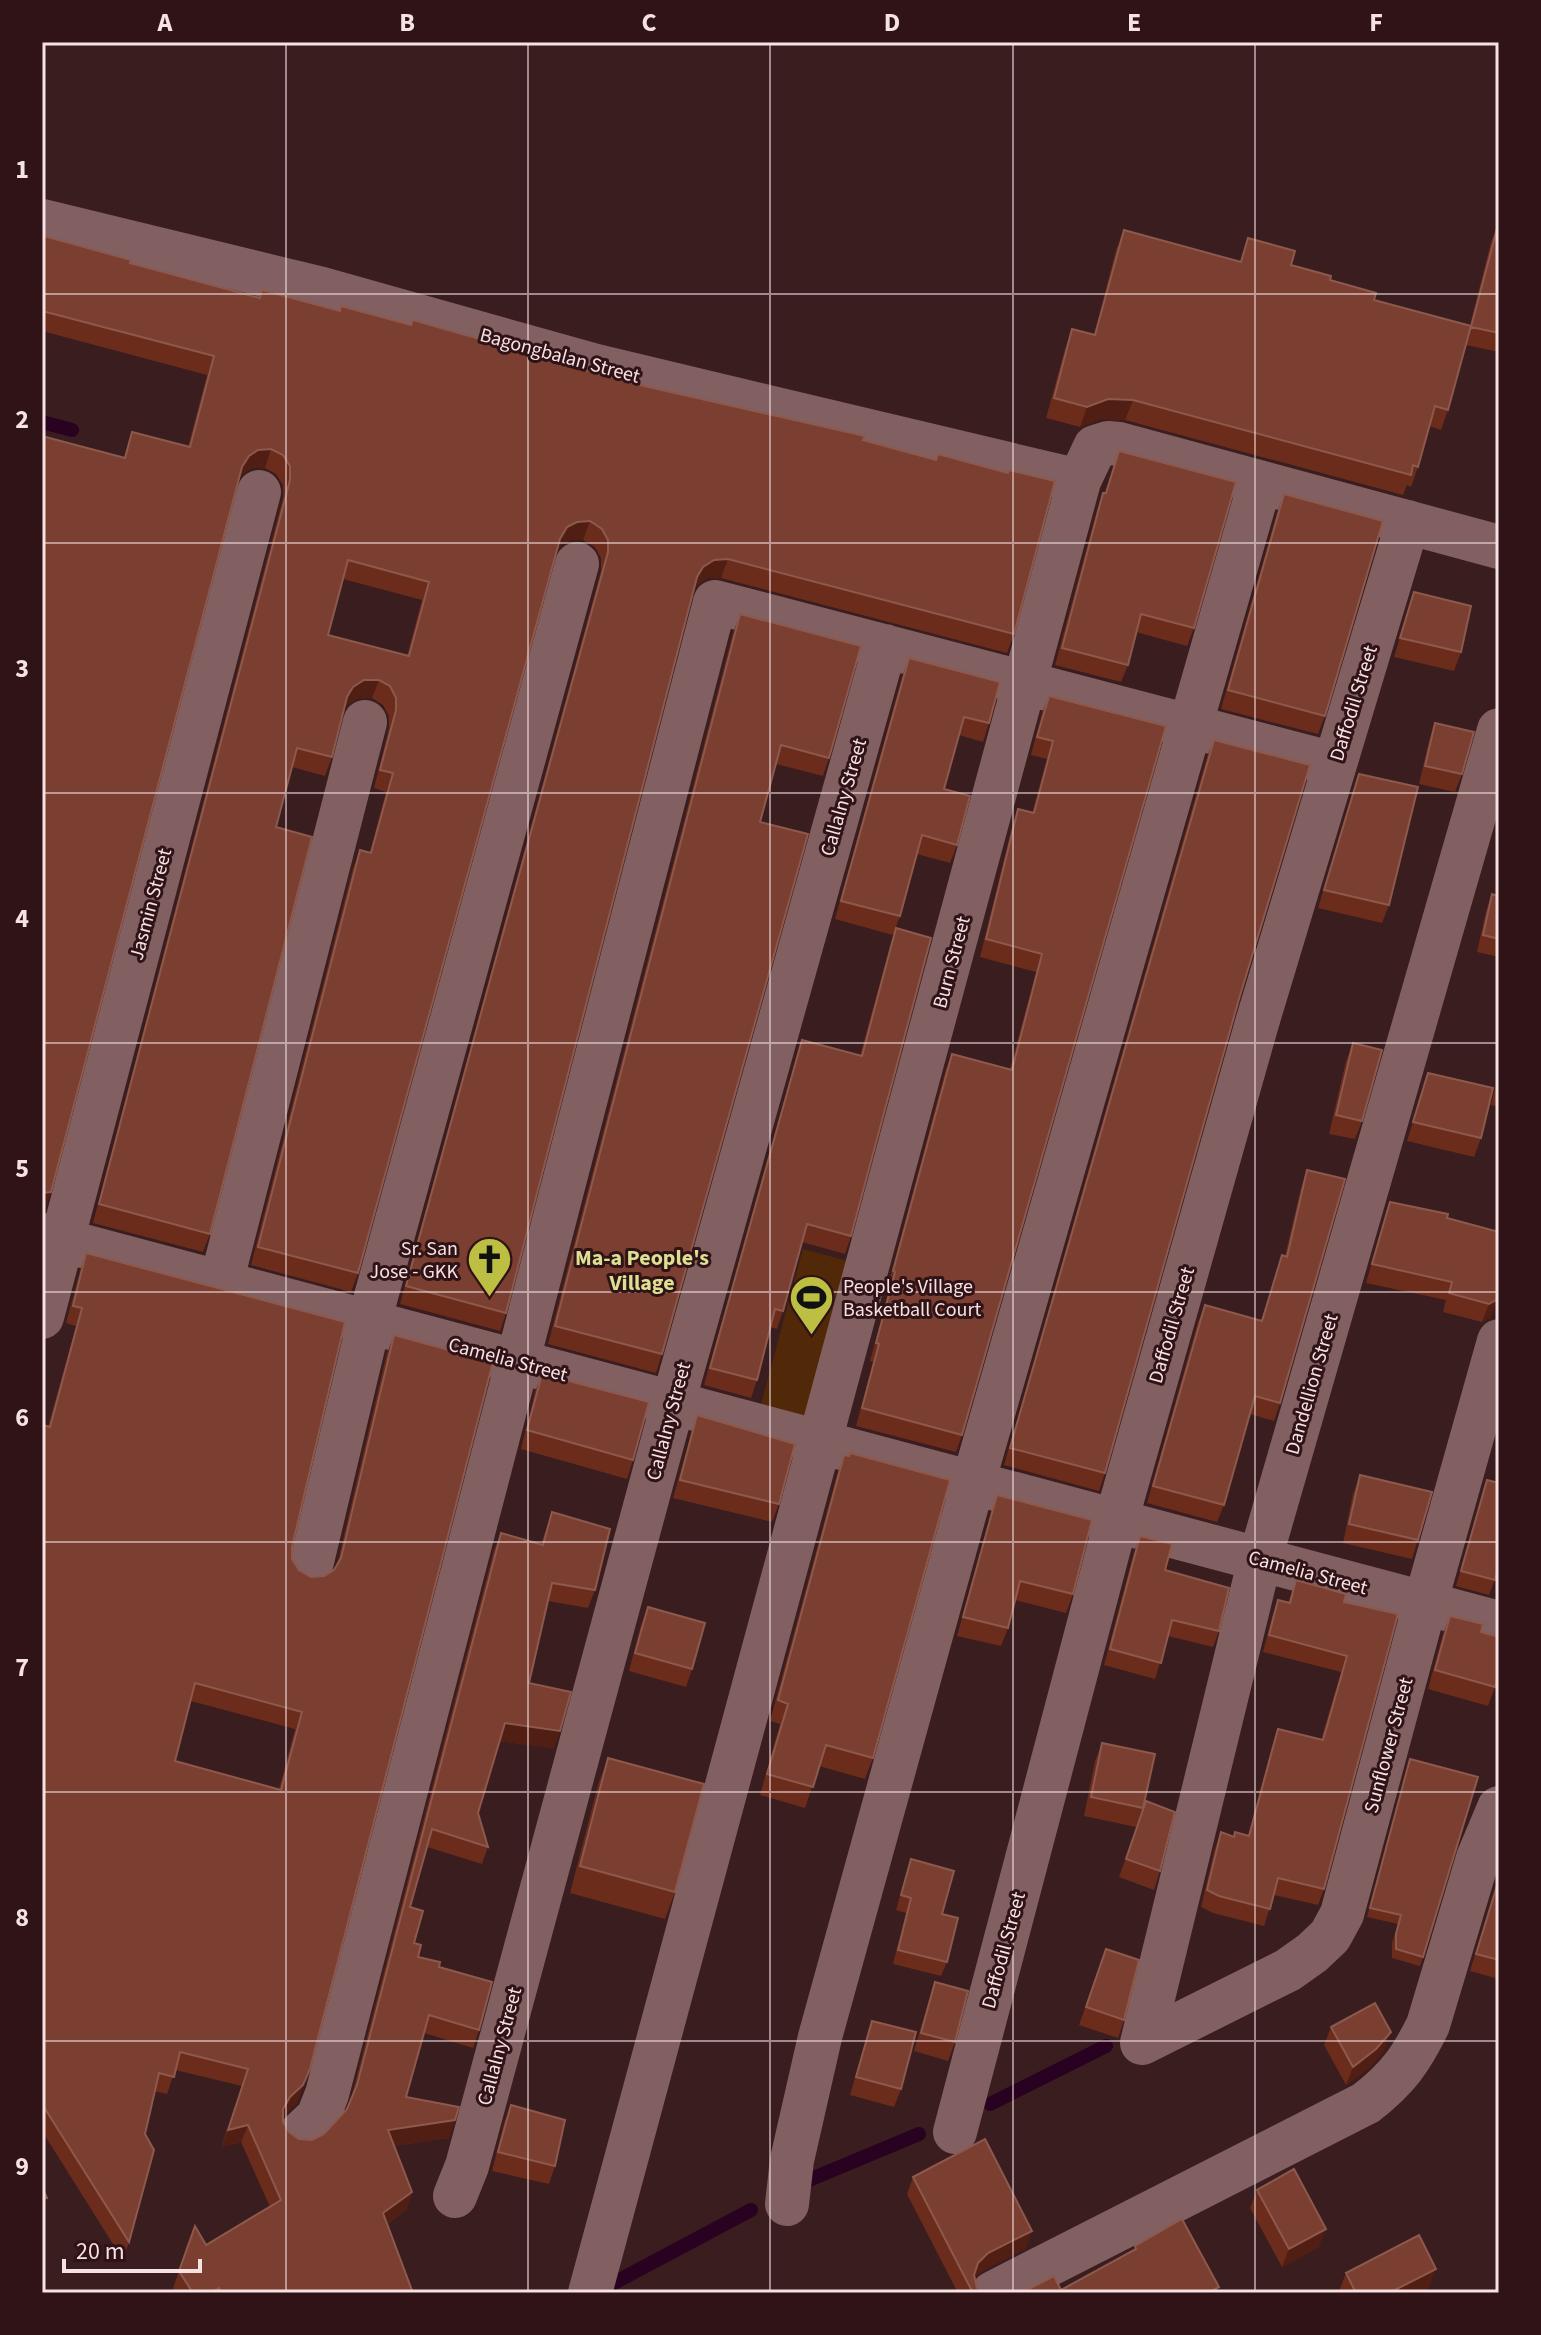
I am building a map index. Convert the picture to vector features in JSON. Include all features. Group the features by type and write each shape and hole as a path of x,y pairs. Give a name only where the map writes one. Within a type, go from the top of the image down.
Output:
{"street":[{"name":"Bagongbalan Street","path":"42,221 322,289 596,366 1079,481"},
{"name":"Burn Street","path":"590,2293 1079,481 1095,447 1108,443 1499,547"},
{"path":"787,2204 792,2160 820,2037 973,1483 1260,483"},
{"name":"Jasmin Street","path":"42,1317 52,1237 259,492"},
{"name":"Daffodil Street","path":"955,2132 1116,1521 1252,1038 1408,522"},
{"path":"310,1570 369,1322 577,564"},
{"path":"301,2133 318,2117 327,2094 715,602 1334,764"},
{"name":"Callalny Street","path":"455,2196 471,2151 673,1403 885,646"},
{"path":"221,1283 365,722"},
{"name":"Dandellion Street","path":"1142,2043 1260,1559 1499,730"},
{"name":"Camelia Street","path":"52,1237 1499,1623"},
{"name":"Sunflower Street","path":"1142,2043 1288,1970 1330,1936 1342,1914 1499,1341"},
{"path":"993,2293 1366,2103 1391,2084 1416,2049 1428,2025 1474,1871 1499,1808"}],"shaded area":[{"name":"People's Village Basketball Court","path":"803,1249 863,1265 820,1424 760,1408"}],"building":[{"path":"1499,225 1499,333 1471,327"},
{"path":"1124,230 1241,262 1248,238 1295,251 1291,265 1376,293 1374,300 1471,326 1448,410 1435,406 1418,467 1413,465 1411,475 1133,400 1108,399 1087,407 1054,398 1072,329 1095,335"},
{"path":"44,236 260,298 262,290 340,311 341,306 411,325 413,320 644,386 865,436 863,440 936,460 938,454 1008,473 1009,470 1055,481 1014,634 728,559 714,560 703,567 697,577 506,1313 406,1286 608,552 608,540 602,529 590,521 567,527 560,539 358,1273 258,1247 360,850 371,853 393,773 380,770 396,710 396,698 390,686 379,680 364,680 353,687 347,697 332,757 297,748 276,827 312,837 210,1234 99,1204 290,480 290,466 283,455 271,449 258,450 249,456 242,467 51,1192 42,1193 42,436 125,458 132,432 190,447 214,356 42,311","holes":["348,560 429,582 409,656 328,635"]},
{"path":"1119,451 1236,482 1194,628 1141,614 1128,665 1062,648 1103,493 1106,493"},
{"path":"1284,494 1383,521 1325,716 1228,690"},
{"path":"1414,592 1471,606 1461,652 1400,638"},
{"path":"740,614 861,646 829,758 781,745 760,822 808,834 662,1354 555,1326"},
{"path":"909,658 1000,682 989,723 964,717 944,789 970,796 957,845 922,835 900,916 841,901"},
{"path":"1049,696 1166,726 962,1435 862,1408 879,1344 876,1343 893,1271 952,1054 1012,1070 1042,954 986,939 1018,809 1034,813 1053,741 1037,737"},
{"path":"1435,723 1474,732 1462,774 1425,766"},
{"path":"1214,740 1310,765 1239,999 1105,1473 1010,1448"},
{"path":"1359,774 1418,787 1389,905 1324,890"},
{"path":"1499,892 1499,939 1483,935 1492,894 1498,896"},
{"path":"896,928 931,938 851,1236 807,1224 783,1311 775,1309 757,1380 710,1368 802,1040 862,1056"},
{"path":"1353,1043 1382,1050 1362,1121 1336,1115"},
{"path":"1428,1073 1493,1088 1481,1138 1413,1122"},
{"path":"1307,1170 1345,1179 1280,1403 1255,1396 1224,1505 1153,1486 1205,1305 1262,1321 1282,1255 1287,1257"},
{"path":"1390,1202 1448,1214 1447,1218 1499,1232 1498,1299 1489,1304 1449,1293 1452,1282 1372,1264"},
{"path":"86,1253 345,1322 292,1547 292,1559 299,1570 311,1577 324,1576 334,1570 341,1558 394,1335 493,1362 310,2069 303,2085 283,2109 283,2122 289,2132 299,2139 312,2140 324,2134 347,2109 357,2085 501,1533 543,1545 552,1512 610,1529 595,1590 552,1583 529,1683 571,1692 560,1731 505,1723 478,1813 488,1847 432,1829 410,1907 423,1911 414,1943 421,1945 418,1957 440,1962 439,1967 492,1982 479,2030 429,2015 406,2097 459,2107 455,2120 388,2130 412,2192 383,2213 413,2293 222,2293 219,2288 210,2293 193,2293 179,2271 195,2226 206,2245 281,2200 248,2125 228,2130 248,2069 180,2052 174,2077 159,2073 145,2134 154,2150 129,2242 42,2104 42,1428 43,1425 50,1427 82,1308 73,1306","holes":["195,1683 302,1712 281,1790 175,1761"]},
{"path":"542,1374 649,1402 633,1460 527,1430"},
{"path":"697,1415 795,1444 779,1504 680,1480"},
{"path":"850,1453 950,1480 873,1758 826,1745 813,1787 767,1774 788,1704 778,1700 844,1455 849,1456"},
{"path":"1360,1475 1432,1492 1418,1540 1349,1524"},
{"path":"1487,1480 1499,1483 1499,1564 1495,1580 1461,1571"},
{"path":"997,1495 1092,1520 1073,1594 1020,1581 1008,1628 963,1617"},
{"path":"1140,1536 1172,1544 1165,1570 1229,1588 1219,1631 1172,1620 1161,1663 1110,1649"},
{"path":"1296,1580 1346,1594 1344,1602 1398,1614 1324,1889 1278,1878 1270,1909 1207,1890 1221,1832 1234,1837 1235,1832 1249,1836 1278,1729 1323,1740 1347,1656 1269,1635 1278,1600 1290,1603"},
{"path":"648,1607 705,1623 692,1669 635,1653"},
{"path":"1450,1616 1483,1624 1481,1632 1499,1637 1499,1673 1495,1687 1435,1670"},
{"path":"1102,1743 1155,1754 1143,1808 1091,1797"},
{"path":"608,1758 704,1784 675,1892 580,1866"},
{"path":"1410,1759 1478,1777 1423,1957 1396,1949 1401,1915 1370,1908"},
{"path":"1146,1801 1175,1812 1160,1871 1126,1859"},
{"path":"911,1859 954,1871 942,1914 958,1918 947,1962 898,1950 911,1898 901,1895"},
{"path":"1499,1879 1499,1960 1476,1954"},
{"path":"1106,1949 1139,1960 1124,2020 1086,2007"},
{"path":"935,1982 968,1991 955,2042 921,2033"},
{"path":"1375,2003 1391,2032 1353,2067 1331,2027"},
{"path":"872,2021 916,2032 901,2089 856,2077"},
{"path":"511,2105 565,2120 555,2166 498,2152"},
{"path":"985,2139 1032,2231 988,2253 978,2263 974,2275 977,2288 982,2293 973,2293 913,2177"},
{"path":"1294,2169 1326,2229 1289,2249 1257,2190"},
{"path":"1182,2219 1219,2287 1208,2293 1021,2293 1054,2276 1061,2290 1136,2249 1135,2246"},
{"path":"1419,2235 1436,2269 1389,2293 1356,2293 1346,2273"}],"waterway":[{"path":"42,422 72,430"},
{"path":"990,2104 1106,2046"},
{"path":"804,2182 919,2134"},
{"path":"610,2285 751,2210"}],"place":[{"name":"Sr. San Jose - GKK","path":"489,1298"},
{"name":"People's Village Basketball Court","path":"812,1337"}],"district":[{"name":"Ma-a People's Village","path":"642,1270"}]}
